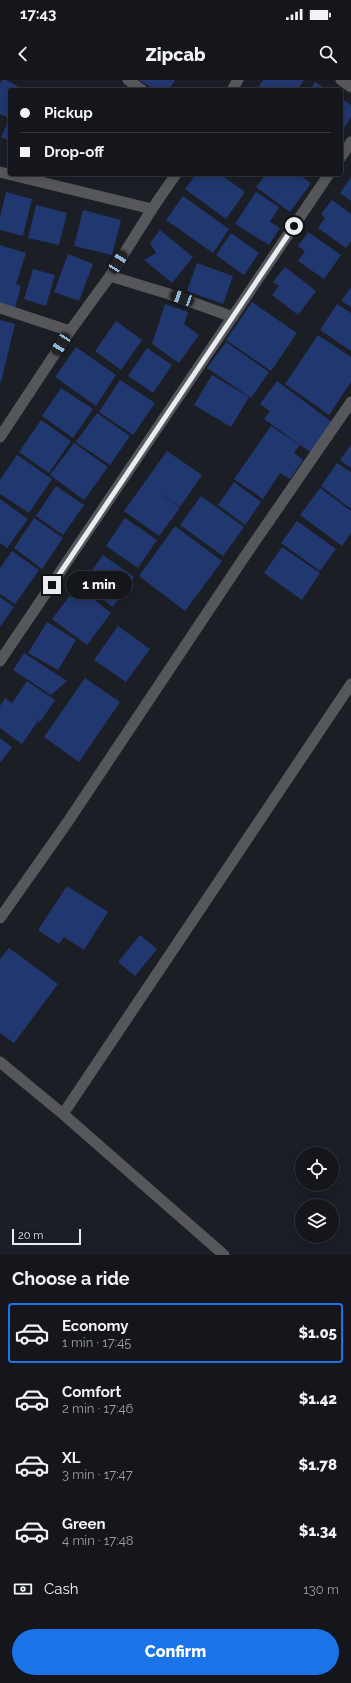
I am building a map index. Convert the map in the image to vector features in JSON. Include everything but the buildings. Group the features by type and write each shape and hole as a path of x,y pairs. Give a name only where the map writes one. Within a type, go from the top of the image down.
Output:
{"street":[{"path":"128,80 139,88"},
{"path":"341,80 351,87"},
{"path":"343,153 351,142"},
{"path":"16,176 152,209"},
{"path":"0,437 70,331 110,276 175,176"},
{"path":"0,661 328,176"},
{"path":"110,276 233,316"},
{"path":"0,308 70,331"},
{"path":"0,918 68,823 245,556 351,402"},
{"path":"63,1114 351,684"},
{"path":"0,1062 63,1114 224,1255"}],"route":[{"path":"52,585 294,226"}]}
